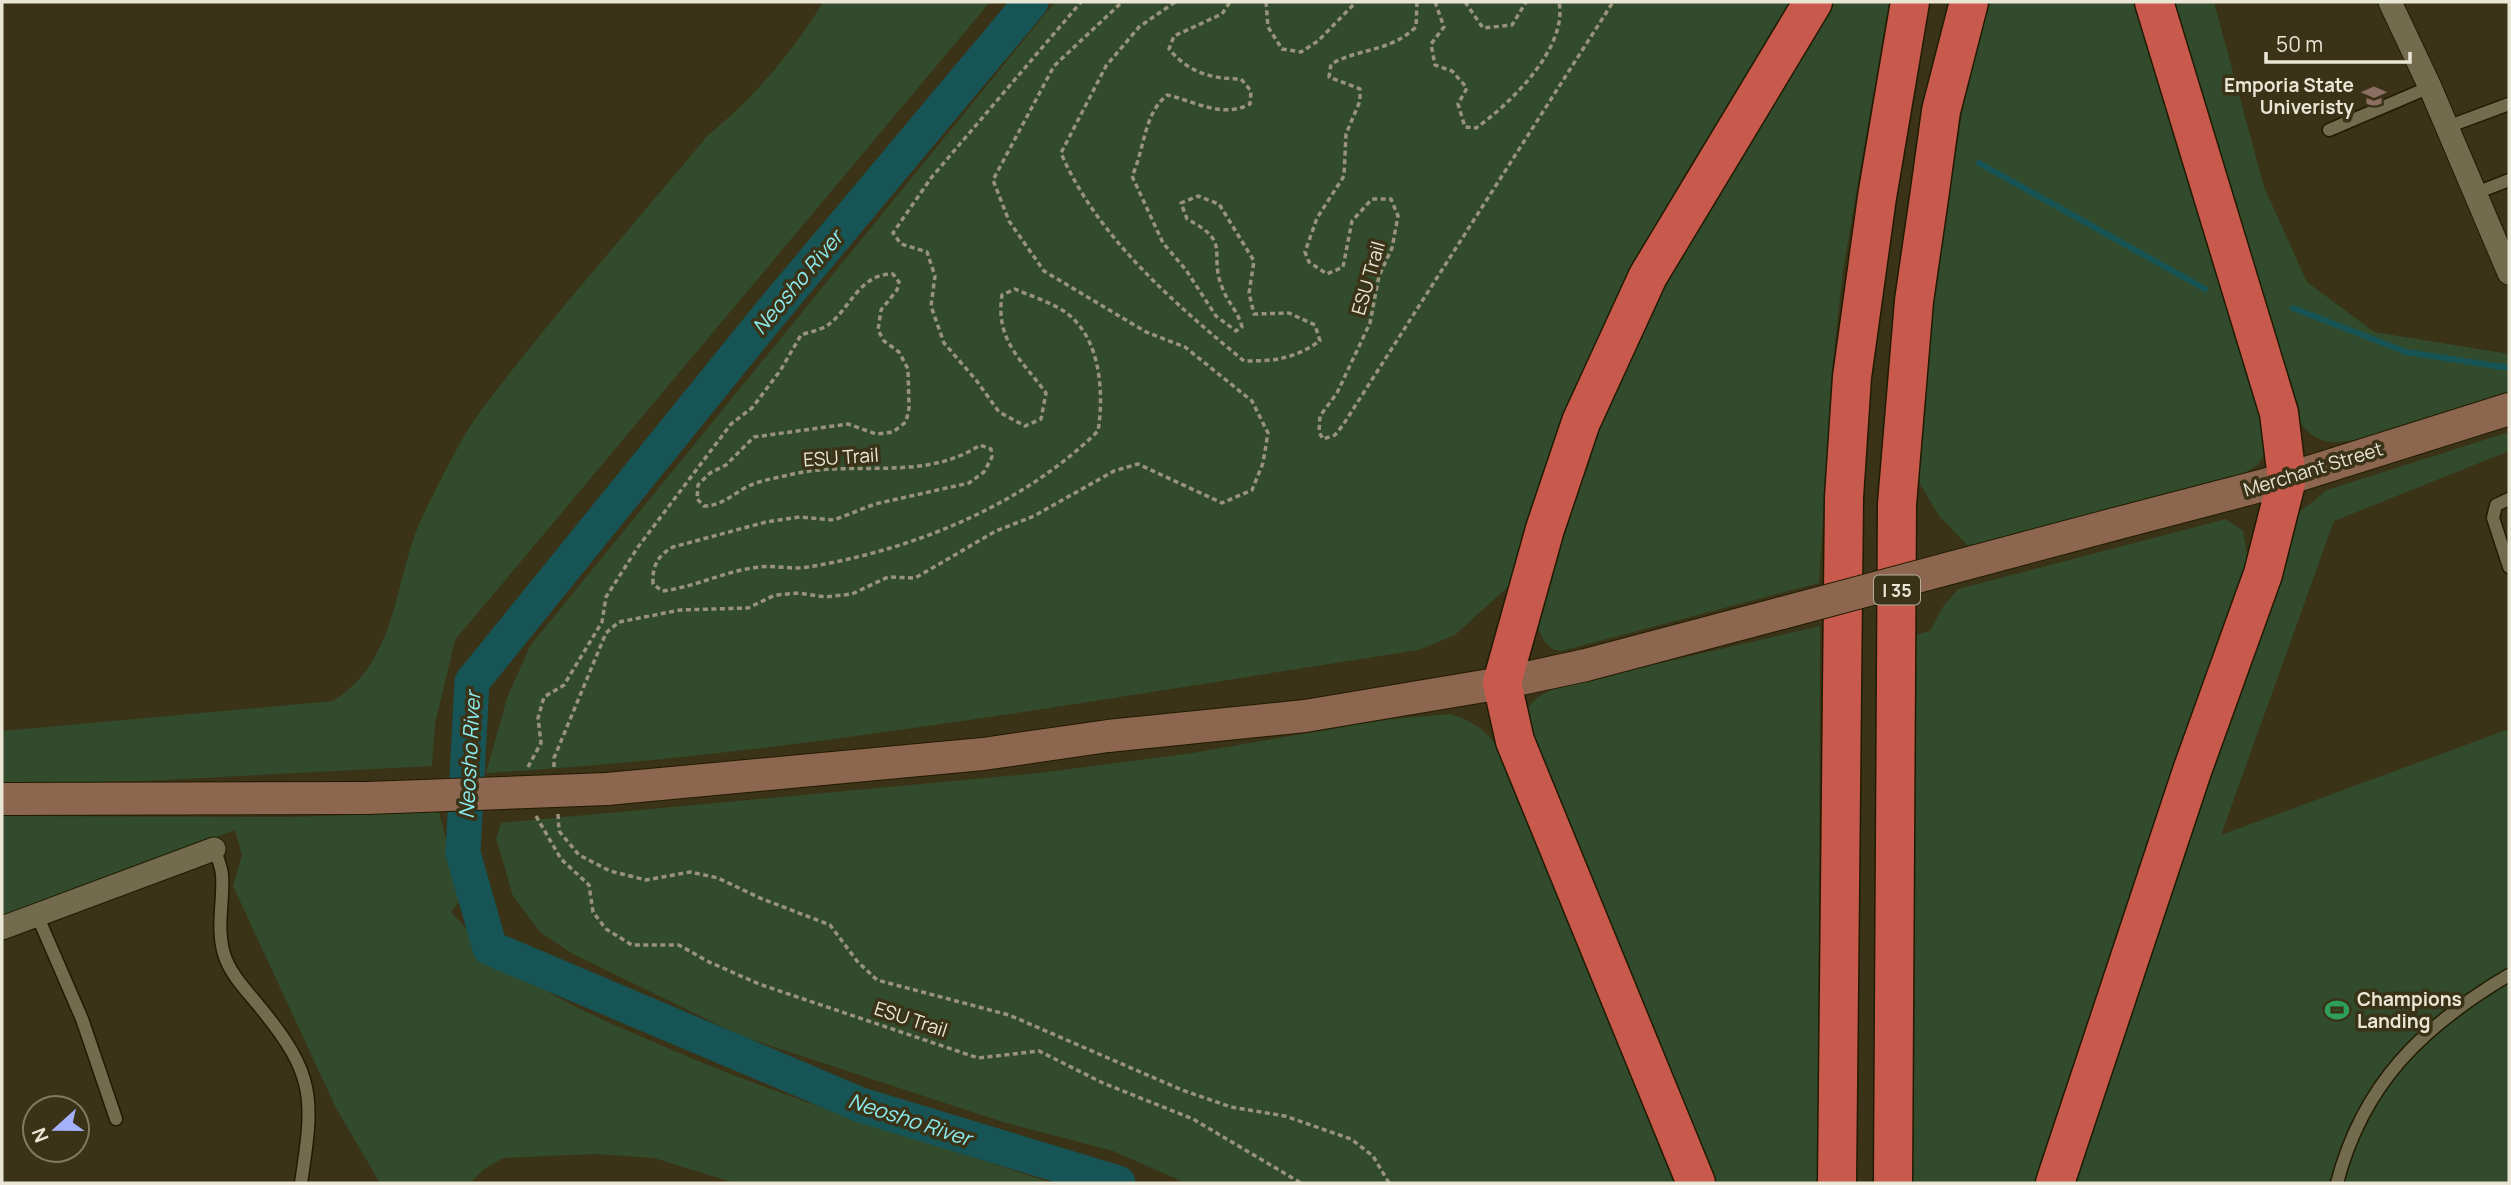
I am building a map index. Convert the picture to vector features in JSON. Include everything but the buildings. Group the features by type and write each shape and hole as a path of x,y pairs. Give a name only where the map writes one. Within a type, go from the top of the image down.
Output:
{"highway":[{"path":"1696,1183 1515,741 1502,683 1545,529 1581,422 1648,276 1814,2"},
{"path":"1837,1183 1844,497 1853,377 1862,307 1877,197 1910,2"},
{"name":"I 35","path":"1893,1183 1898,504 1914,301 1928,198 1941,111 1969,2"},
{"path":"2055,1183 2192,771 2263,574 2287,479 2279,413 2154,2"}],"main road":[{"name":"Merchant Street","path":"2,799 367,798 607,789 983,754 1108,736 1305,716 1502,683 1586,665 2287,479 2509,409"}],"street":[{"path":"2390,2 2430,87 2509,272"},
{"path":"2,928 214,849"}],"lane":[{"path":"2329,130 2430,87"},
{"path":"2447,127 2509,104"},
{"path":"2476,193 2509,180"},
{"path":"2509,499 2496,505 2493,519 2509,567"},
{"path":"214,849 222,872 220,922 224,954 238,982 261,1009 305,1073 311,1119 301,1183"},
{"path":"37,915 82,1019 116,1119"},
{"path":"2337,1183 2358,1121 2405,1054 2446,1014 2509,975"}],"path":[{"name":"ESU Trail","path":"523,776 541,743 538,718 544,697 564,685 602,622 606,597 638,547 731,425 752,408 801,335 827,326 869,281 893,274 899,282 897,290 881,310 878,330 884,341 899,352 908,369 909,408 906,422 893,432 876,434 848,424 754,437 726,466 710,473 698,485 697,499 704,506 717,506 755,483 810,470 930,465 962,457 980,445 991,449 992,457 984,472 969,483 875,504 834,520 800,517 766,522 673,547 660,554 652,573 653,583 662,591 761,566 804,568 847,560 926,537 1043,478 1098,431 1103,400 1093,357 1086,332 1068,313 1015,289 1002,295 999,316 1009,347 1046,393 1041,419 1025,426 999,412 944,343 931,306 934,276 927,251 901,244 893,233 931,178 1081,2"},
{"path":"555,770 554,758 606,633 619,622 680,610 748,608 775,595 799,593 825,597 852,594 888,577 915,578 996,531 1034,516 1114,471 1138,464 1222,503 1252,490 1263,463 1268,433 1252,401 1185,347 1146,332 1101,302 1044,271 1009,221 993,180 1054,66 1122,2"},
{"path":"1175,2 1139,27 1106,66 1061,153 1075,187 1153,279 1244,361 1264,361 1297,356 1320,341 1315,325 1289,313 1254,314 1250,293 1254,261 1219,204 1198,196 1181,203 1187,219 1205,229 1219,249 1217,275 1225,296 1238,313 1242,327 1236,331 1216,316 1186,270 1163,243 1132,176 1140,158 1149,119 1156,105 1167,95 1214,109 1236,111 1250,104 1251,91 1241,79 1223,79 1183,66 1169,49 1174,36 1222,14 1230,2"},
{"path":"1266,2 1268,27 1282,49 1301,52 1318,41 1356,2"},
{"name":"ESU Trail","path":"1417,2 1416,27 1401,41 1385,48 1347,55 1331,64 1329,77 1360,89 1360,101 1346,134 1344,176 1317,218 1305,252 1309,262 1328,274 1343,267 1352,220 1372,199 1391,199 1398,216 1392,248 1380,275 1370,323 1337,393 1320,416 1319,432 1323,439 1335,435 1343,425 1613,2"},
{"path":"1435,2 1444,27 1431,44 1435,65 1452,71 1467,88 1458,104 1465,128 1476,128 1522,87 1547,54 1561,14 1559,2"},
{"path":"1465,2 1483,28 1512,25 1526,2"},
{"name":"ESU Trail","path":"528,806 544,825 561,859 589,886 593,912 599,921 606,929 632,945 680,945 759,985 978,1058 1039,1051 1103,1083 1193,1119 1301,1183"},
{"name":"ESU Trail","path":"557,807 559,831 579,855 610,871 646,880 691,872 718,877 760,898 830,925 857,961 877,979 1009,1015 1182,1090 1231,1107 1285,1116 1351,1139 1373,1156 1389,1183"}],"green space":[{"path":"823,2 990,2 455,640 435,724 432,766 144,781 2,784 2,731 333,701 355,683 372,662 384,639 425,511 474,421 536,340 708,135 741,106 771,74 799,39"},
{"path":"1055,2 1792,2 1682,179 1595,348 1511,584 1455,635 1419,650 837,739 720,753 486,773 507,698 530,646"},
{"path":"1821,2 1889,2 1843,270 1832,370 1819,583 1561,651 1555,650 1542,638 1533,614 1617,363"},
{"path":"1986,2 2145,2 2266,411 2266,442 2263,458 2250,470 2239,475 1968,546 1939,516 1918,480 1933,303 1962,113"},
{"path":"2165,2 2214,2 2264,187 2307,282 2374,332 2509,354 2509,393 2413,425 2359,439 2337,442 2322,440 2303,426 2294,415"},
{"name":"Champions Landing","path":"2509,432 2509,451 2334,521 2221,835 2509,729 2509,1183 2071,1183 2296,515 2327,490"},
{"path":"2226,519 2243,531 2251,576 2048,1183 1912,1183 1916,635 1930,631 1942,608 1958,589"},
{"path":"1820,626 1818,1183 1701,1183 1523,719 1538,698 1562,686"},
{"path":"1451,714 1472,723 1487,734 1511,768 1676,1183 1186,1183 1113,1151 1003,1122 741,1036 571,953 540,932 513,896 496,838 501,823 1039,773 1192,753 1390,719"},
{"path":"439,812 461,899 451,912 475,938 500,959 552,994 638,1035 764,1087 1052,1183 735,1183 654,1158 596,1154 503,1158 483,1170 470,1183 380,1183 336,1108 233,886 242,855 235,830 2,918 2,816 290,817"}],"waterway":[{"name":"Neosho River","path":"1031,2 769,315 472,682 463,853 490,948 861,1105 1118,1183"},
{"path":"1979,163 2205,289"},
{"path":"2293,308 2406,352 2509,368"}],"place":[{"name":"Emporia State Univeristy","path":"2374,96"},
{"name":"Champions Landing","path":"2337,1010"}]}
